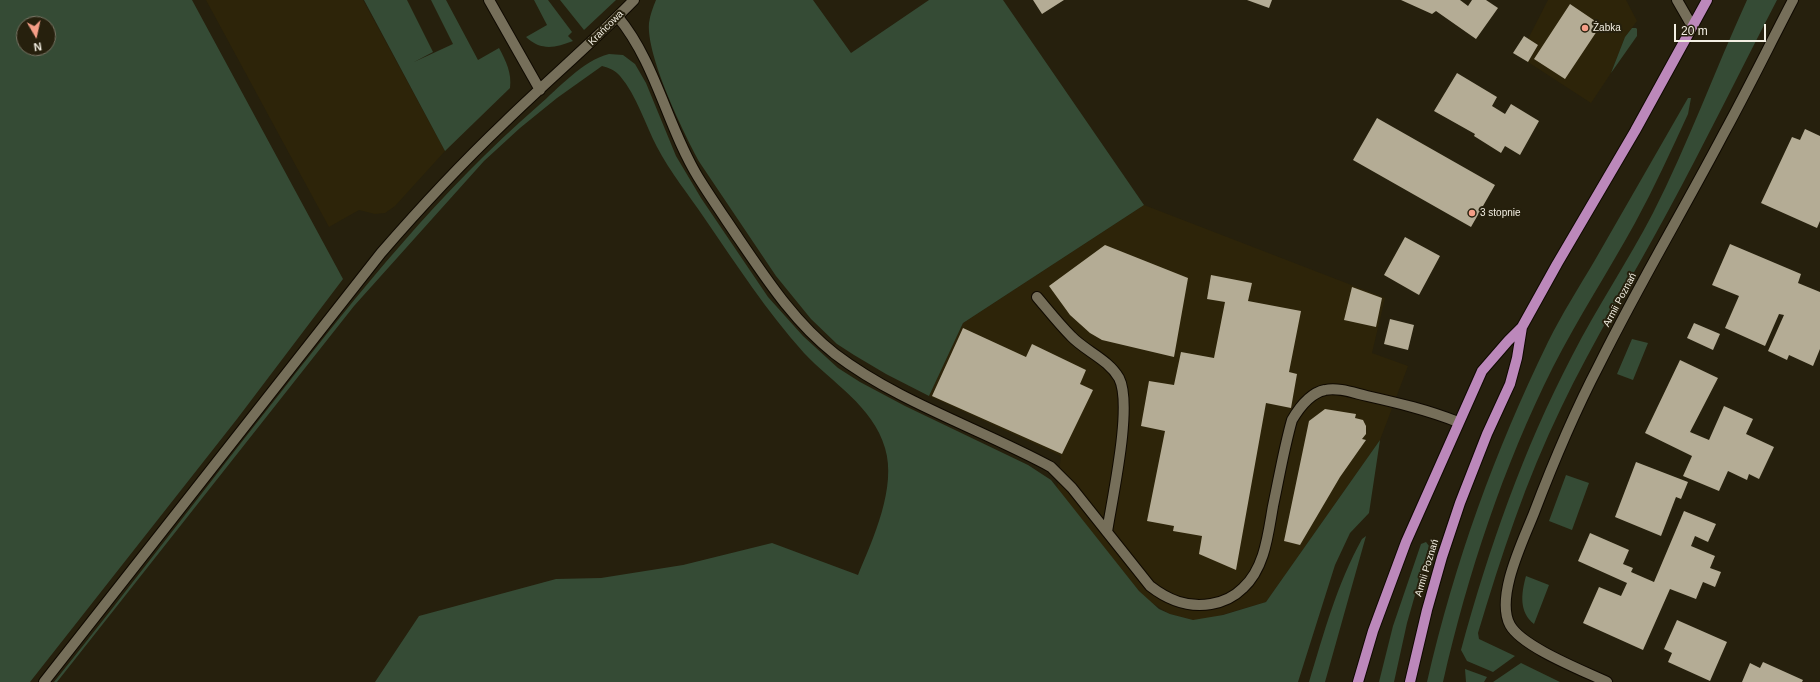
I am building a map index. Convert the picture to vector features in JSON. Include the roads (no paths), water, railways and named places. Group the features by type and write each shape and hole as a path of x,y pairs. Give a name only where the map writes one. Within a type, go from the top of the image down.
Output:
{"main road":[{"name":"Armii Poznań","path":"1358,682 1373,631 1406,542 1458,422 1482,372 1498,351 1522,327 1557,264 1636,131 1707,0"},
{"name":"Armii Poznań","path":"1410,682 1427,610 1442,557 1463,496 1510,384 1518,358 1522,327"}],"street":[{"path":"489,0 540,90"},
{"name":"Krańcowa","path":"44,682 380,253 440,186 540,90 578,56 634,0"},
{"path":"1677,0 1692,26"},
{"name":"Armii Poznań","path":"1607,682 1533,646 1520,637 1510,625 1506,603 1510,578 1569,427 1609,344 1724,133 1793,0"},
{"path":"618,17 642,54 690,162 765,278 798,319 834,353 879,382 1051,467 1062,477 1150,586 1173,601 1200,606 1218,603 1233,596 1244,588 1258,566 1263,554 1292,420 1304,403 1324,390 1342,390 1415,407 1458,422"},
{"path":"1037,297 1071,337 1109,366 1118,378 1123,391 1124,420 1107,532"}],"place":[{"name":"Żabka","path":"1585,28"},
{"name":"3 stopnie","path":"1472,213"}]}
